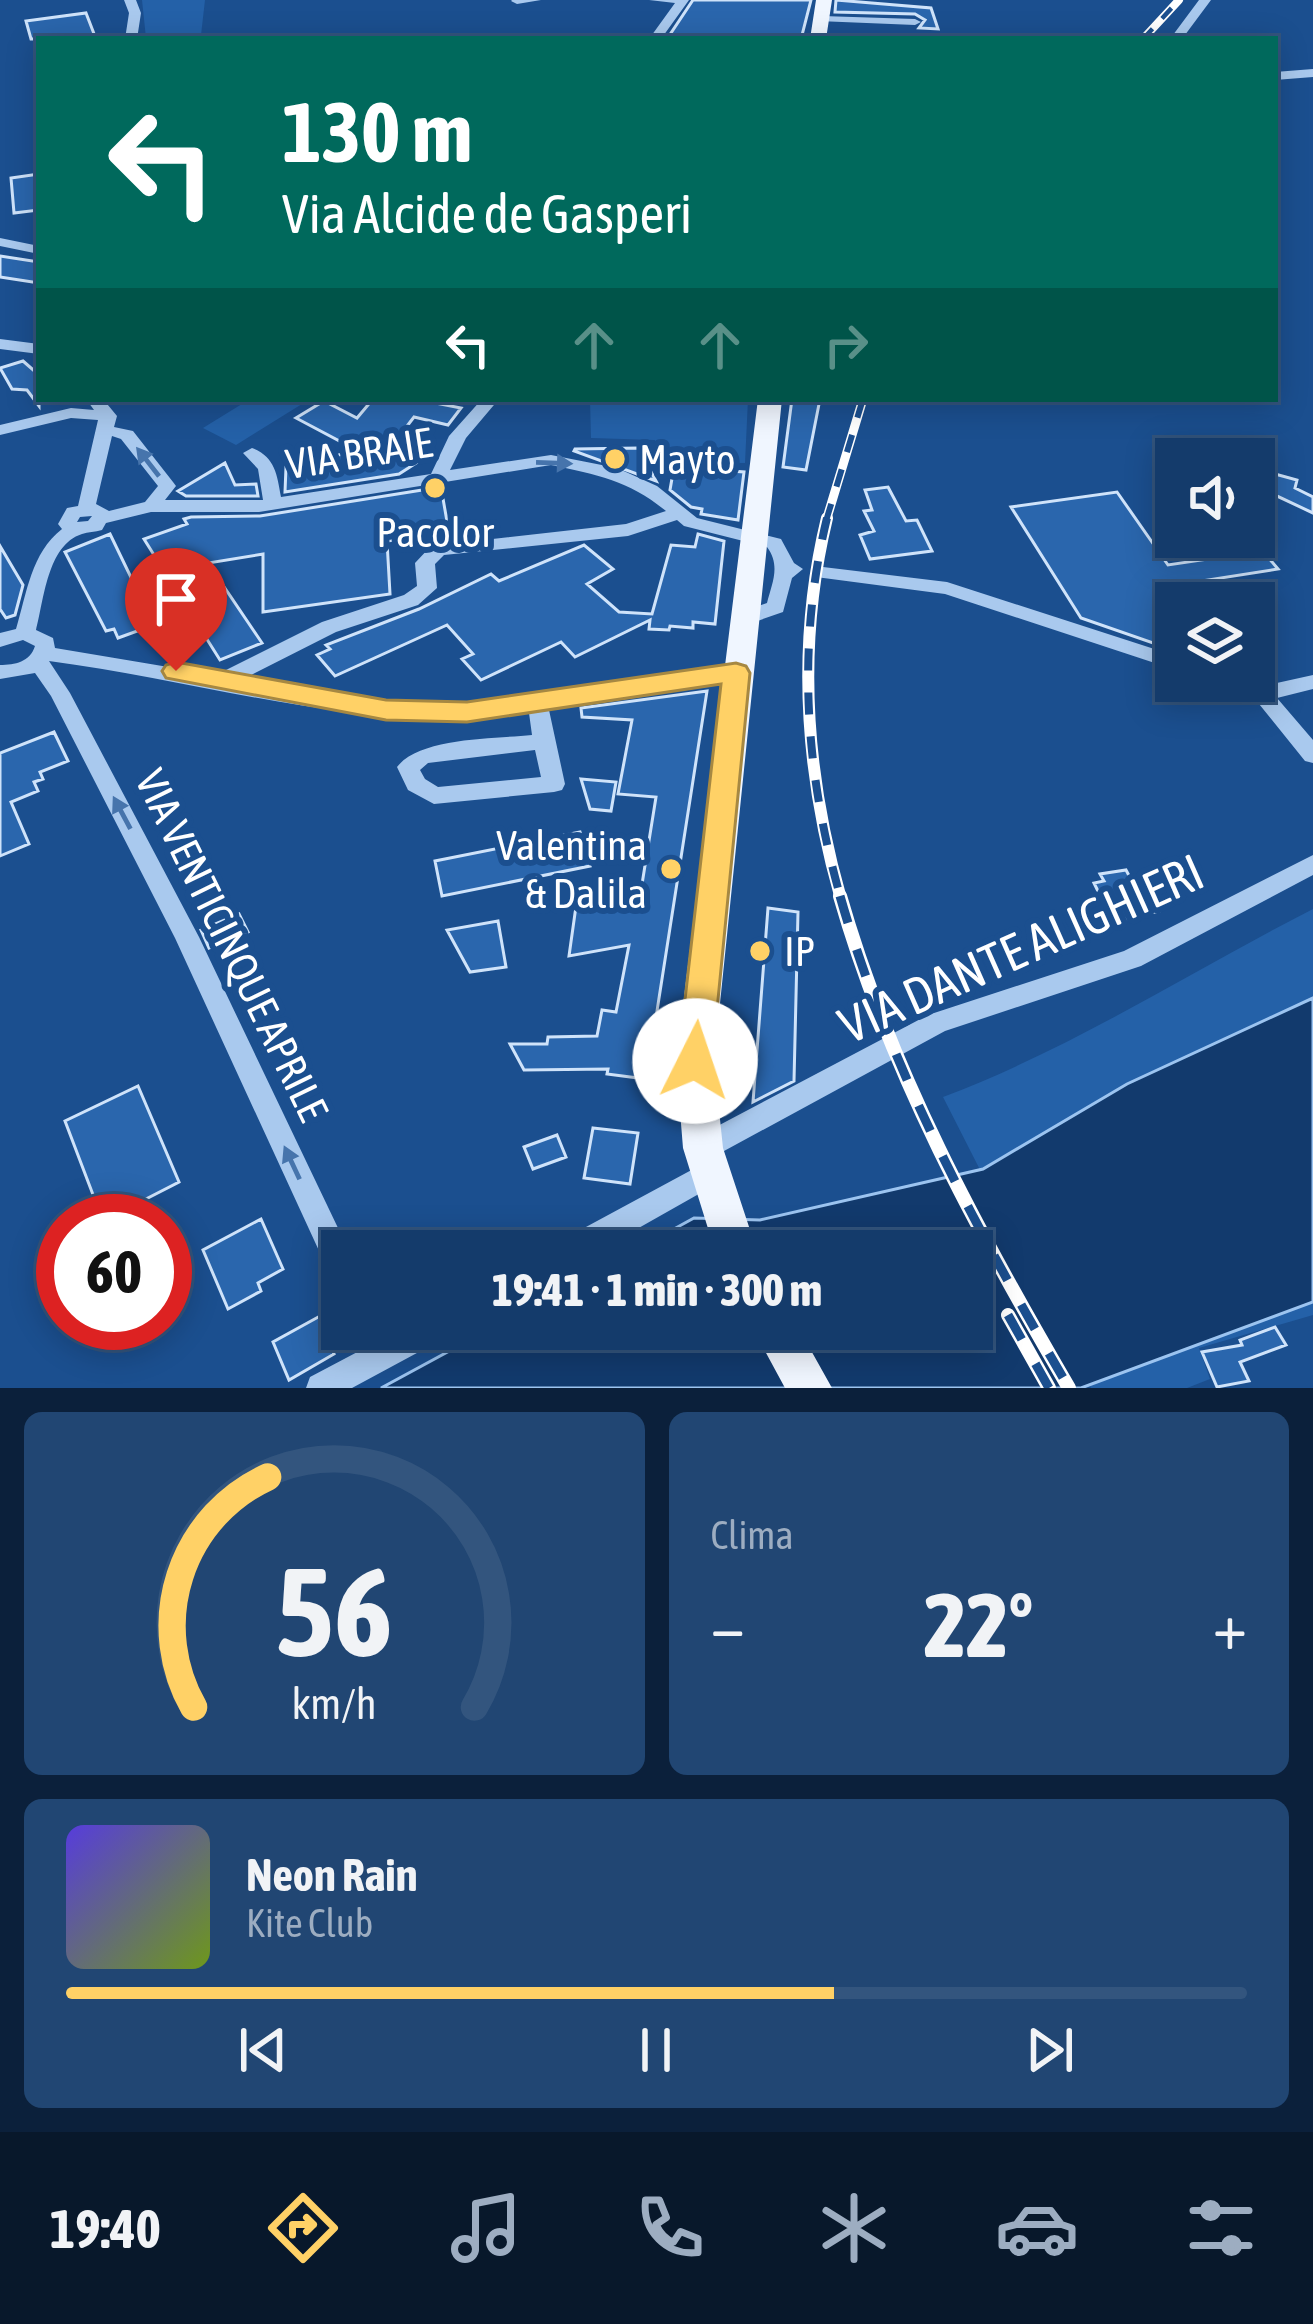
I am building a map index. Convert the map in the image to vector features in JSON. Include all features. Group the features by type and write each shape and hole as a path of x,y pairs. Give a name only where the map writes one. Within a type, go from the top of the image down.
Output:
{"main road":[{"path":"820,36 828,21 824,0"},
{"path":"729,1230 709,1169 695,1087 697,1023 770,402"},
{"path":"787,1350 810,1388"}],"street":[{"path":"130,0 135,13 131,36"},
{"path":"517,1 535,0"},
{"path":"655,0 682,0"},
{"path":"657,36 682,0"},
{"path":"1178,36 1205,0"},
{"path":"831,36 828,21 916,22"},
{"path":"1278,76 1313,73"},
{"path":"0,242 36,249"},
{"path":"0,344 36,349"},
{"path":"94,513 107,423 96,402"},
{"path":"438,477 458,436 488,402"},
{"path":"0,430 71,413 107,423 127,435 166,485 151,506"},
{"path":"252,453 267,466 273,504"},
{"name":"VIA BRAIE","path":"25,633 38,594 41,565 75,530 89,529 94,513 151,506 273,504 540,461 587,464 617,473 706,528 753,539"},
{"path":"221,681 329,628 411,600 427,588 425,563 438,550 628,530 679,513"},
{"path":"743,619 779,604 789,570 780,547 753,539"},
{"path":"823,573 946,588 1155,655"},
{"path":"0,640 25,633"},
{"name":"VIA VENTICINQUE APRILE","path":"25,633 46,644 42,658 187,937 323,1230"},
{"path":"0,672 23,671 42,658 131,662 386,710 467,712 736,673"},
{"path":"1275,691 1313,682"},
{"path":"537,701 554,784 434,796 416,784 408,767 423,756 544,741"},
{"path":"1269,702 1313,754"},
{"name":"VIA DANTE ALIGHIERI","path":"606,1230 937,1023 1132,959 1313,864"},
{"path":"321,1388 366,1350"}],"shaded area":[{"path":"142,0 205,0 201,35 146,36"},
{"path":"245,402 305,402 236,445 203,428"},
{"path":"590,402 748,402 745,463 658,462 655,440 591,438"},
{"path":"1313,909 1313,1315 1199,1348 1210,1379 1187,1388 1091,1388 943,1097 1085,1033"},
{"path":"1313,998 1313,1302 1081,1388 381,1388 451,1350 993,1350 993,1230 672,1230 694,1218 760,1220 983,1169 1127,1084"}],"building":[{"path":"693,0 811,0 802,36 669,36"},
{"path":"836,0 931,8 938,29 919,28 925,20 915,14 835,12"},
{"path":"86,13 95,36 31,39 26,21"},
{"path":"36,174 36,210 14,213 11,178"},
{"path":"0,256 36,262 36,283 0,277"},
{"path":"23,361 36,372 36,402 27,390 12,389 0,368"},
{"path":"326,402 357,418 370,402 430,402 461,408 448,425 414,417 394,443 424,458 399,474 285,492 286,467 303,465 302,460 360,452 296,418"},
{"path":"792,402 819,402 806,470 783,467"},
{"path":"638,448 656,481 574,451 575,449"},
{"path":"225,463 235,485 256,484 258,496 186,496 178,491"},
{"path":"674,467 744,472 738,520 701,514 702,509 691,507 670,490"},
{"path":"1275,474 1297,480 1295,488 1313,497 1313,513 1275,495"},
{"path":"441,487 449,533 387,541 390,594 263,612 263,554 208,563 262,643 220,660 144,539 187,524 184,519 191,517 260,516"},
{"path":"888,487 906,521 917,520 932,551 870,559 860,535 874,531 864,511 872,510 865,490"},
{"path":"1117,492 1155,546 1155,558 1163,558 1168,565 1215,558 1269,558 1278,569 1195,582 1155,582 1155,644 1081,618 1011,507"},
{"path":"110,534 154,625 118,638 114,629 106,631 65,552"},
{"path":"698,534 724,541 715,624 693,622 693,628 649,629 650,620 575,657 561,642 481,680 462,659 473,654 447,625 335,676 317,655 330,649 326,645 419,609 491,574 499,581 584,545 613,569 587,584 619,612 652,614 671,545 695,547"},
{"path":"0,546 23,585 15,615 6,618 0,609"},
{"path":"707,691 652,1043 671,1045 668,1066 649,1062 646,1079 607,1074 608,1069 524,1070 510,1044 597,1036 602,1010 616,1012 629,945 569,956 577,899 639,903 656,797 618,794 632,720 582,717 581,708"},
{"path":"54,732 68,761 40,772 43,779 34,782 38,791 11,802 29,844 0,856 0,753"},
{"path":"581,779 616,782 611,811 590,809"},
{"path":"580,832 590,866 442,896 435,861"},
{"path":"1126,870 1133,883 1139,882 1145,894 1150,893 1159,911 1113,922 1094,883 1104,881 1100,874"},
{"path":"768,908 798,912 794,1081 753,1102"},
{"path":"239,914 248,932 209,948 201,930"},
{"path":"498,921 506,967 470,972 447,930"},
{"path":"138,1086 179,1182 156,1194 93,1194 65,1121"},
{"path":"593,1128 638,1133 630,1184 584,1178"},
{"path":"557,1135 566,1157 533,1169 524,1147"},
{"path":"261,1219 283,1269 258,1283 261,1291 228,1309 203,1250"},
{"path":"321,1316 321,1350 334,1354 289,1380 273,1342"},
{"path":"1275,1327 1286,1345 1240,1362 1249,1381 1217,1387 1202,1352 1242,1345 1240,1340"}],"railway":[{"path":"1146,36 1179,0"},
{"path":"826,521 862,402"},
{"path":"827,518 811,614 809,709 819,804 841,899"},
{"path":"840,896 910,1087 1002,1270 1069,1388"},
{"path":"1008,1315 1049,1388"}],"place":[{"name":"Mayto","path":"615,459"},
{"name":"Pacolor","path":"435,488"},
{"name":"Valentina & Dalila","path":"671,869"},
{"name":"IP","path":"760,951"}],"route":[{"path":"176,671 386,710 467,712 736,673 695,1061"}]}
